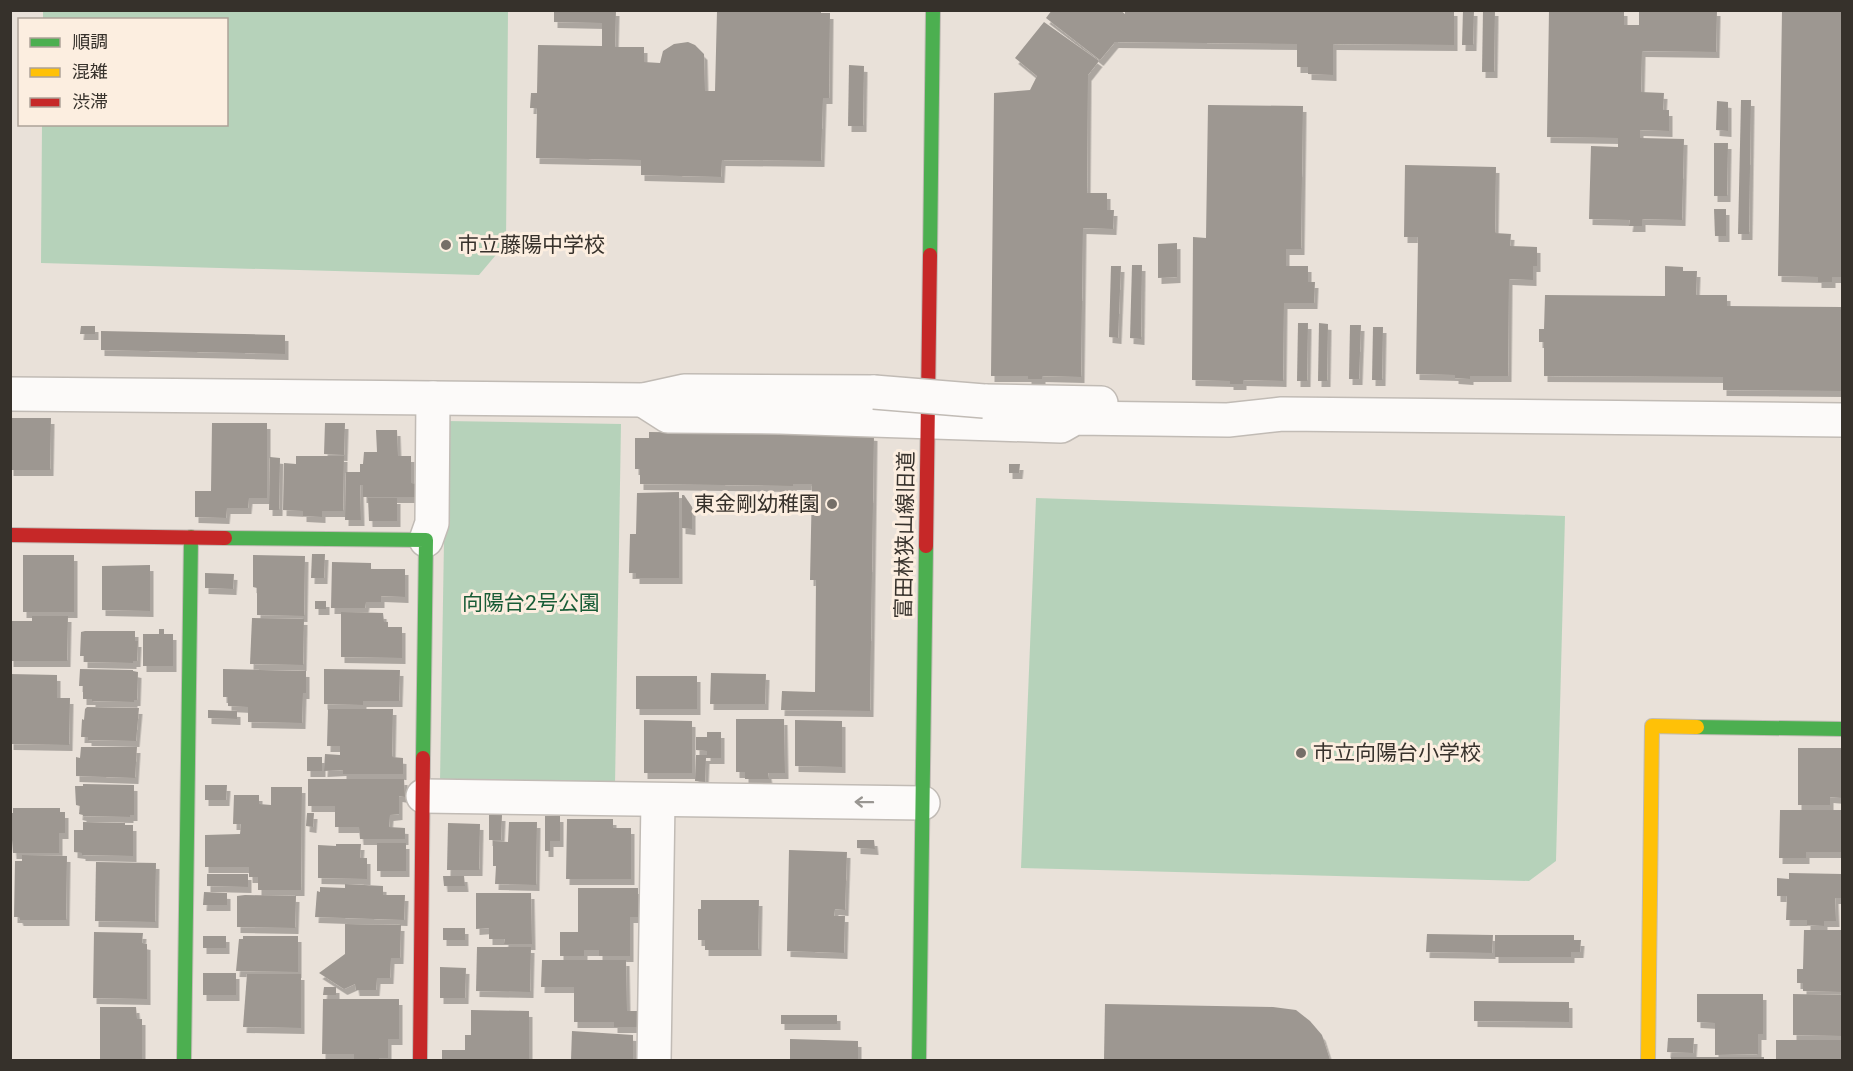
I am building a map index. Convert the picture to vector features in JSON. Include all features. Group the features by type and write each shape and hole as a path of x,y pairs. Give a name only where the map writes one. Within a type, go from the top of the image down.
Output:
{"street":[{"name":"富田林狭山線旧道","path":"919,1060 933,10"},
{"path":"10,394 643,400 684,391 874,392 984,401 1234,404 1282,414"},
{"path":"420,1060 426,540 432,523 433,398"},
{"path":"643,400 668,416 1061,426 1075,418 1228,420 1282,414 1842,420"},
{"path":"10,535 426,540"},
{"path":"184,1060 190,537"},
{"path":"1648,1060 1652,726 1842,729"},
{"path":"423,796 923,803"},
{"path":"654,1060 658,800"}],"green space":[{"path":"43,11 508,11 506,243 479,275 41,263 42,126 228,126 228,18 43,18"},
{"name":"向陽台2号公園","path":"446,421 621,424 615,785 440,782"},
{"path":"1036,498 1565,516 1556,861 1529,881 1021,868"}],"building":[{"path":"554,10 616,10 615,47 644,47 644,62 660,63 663,51 674,44 688,42 695,45 704,54 705,91 715,91 717,11 821,10 821,13 830,13 829,98 823,98 821,161 722,160 721,177 641,175 641,160 536,158 537,108 530,108 531,93 537,93 538,45 602,46 602,23 554,22"},
{"path":"1052,10 1120,10 1125,14 1125,10 1454,10 1454,45 1333,44 1333,75 1308,74 1308,67 1297,67 1297,44 1115,42 1100,60 1046,18"},
{"path":"1463,10 1474,10 1473,45 1462,45"},
{"path":"1483,10 1495,10 1494,72 1482,72"},
{"path":"1549,10 1624,10 1624,25 1639,25 1639,10 1717,10 1716,52 1642,51 1641,92 1664,93 1663,110 1669,110 1669,131 1640,130 1640,138 1684,139 1682,220 1642,219 1642,226 1629,226 1630,220 1589,219 1591,146 1618,147 1618,138 1547,137"},
{"path":"1782,10 1842,10 1842,277 1832,277 1832,282 1818,282 1818,277 1778,276"},
{"path":"1044,22 1099,61 1088,75 1087,193 1107,193 1107,210 1114,210 1113,229 1083,228 1081,377 1042,376 1042,379 1028,379 1028,376 991,376 994,93 1030,90 1037,76 1015,58"},
{"path":"849,65 864,66 863,126 848,126"},
{"path":"1741,100 1751,100 1749,234 1738,234"},
{"path":"1717,101 1728,102 1728,131 1716,130"},
{"path":"1208,105 1303,106 1301,249 1286,249 1286,266 1308,266 1308,282 1315,282 1314,303 1284,303 1283,381 1243,380 1243,384 1230,384 1230,381 1192,380 1193,237 1206,238"},
{"path":"1714,143 1728,143 1727,196 1714,196"},
{"path":"1405,165 1496,167 1495,233 1511,234 1510,246 1537,247 1537,266 1533,266 1533,280 1509,279 1508,376 1470,376 1470,379 1455,378 1455,375 1416,374 1418,237 1404,237"},
{"path":"1714,209 1726,209 1726,236 1715,236"},
{"path":"1177,243 1177,277 1158,278 1158,244"},
{"path":"1132,265 1142,265 1141,339 1130,338"},
{"path":"1111,266 1121,266 1118,338 1109,337"},
{"path":"1665,266 1683,267 1683,271 1697,271 1696,295 1727,295 1727,306 1842,307 1842,391 1723,390 1723,377 1544,376 1544,342 1539,342 1539,329 1544,329 1545,295 1665,296"},
{"path":"1298,323 1308,323 1307,381 1297,381"},
{"path":"1319,323 1328,324 1327,381 1318,381"},
{"path":"1350,325 1361,325 1359,379 1349,379"},
{"path":"81,326 95,326 95,334 80,334"},
{"path":"1373,327 1383,327 1382,380 1372,380"},
{"path":"101,331 285,335 285,354 101,350"},
{"path":"10,418 51,418 50,470 10,470"},
{"path":"212,423 267,423 267,498 249,498 248,508 227,508 226,518 195,517 195,491 211,491"},
{"path":"325,423 345,423 344,455 324,454"},
{"path":"791,429 874,435 870,711 781,710 782,691 815,692 816,580 810,580 812,484 793,484 793,486 640,484 640,469 635,469 635,438 649,438 649,432 791,434"},
{"path":"376,430 397,430 398,456 411,456 411,483 418,484 417,497 363,497 363,485 360,485 361,520 345,520 346,472 360,472 364,452 377,452"},
{"path":"296,456 344,456 343,511 322,511 322,517 303,516 303,511 283,510 284,463 296,464"},
{"path":"270,457 280,458 279,510 269,510"},
{"path":"1009,464 1020,464 1019,473 1009,473"},
{"path":"679,492 679,578 636,578 636,573 629,573 630,534 636,534 637,493"},
{"path":"682,495 692,507 692,529 682,528"},
{"path":"368,498 397,498 397,521 369,521"},
{"path":"312,554 325,554 324,578 311,578"},
{"path":"23,555 74,555 74,612 23,612"},
{"path":"253,555 305,556 304,616 257,615 257,588 253,587"},
{"path":"332,562 371,563 371,569 405,569 405,597 381,596 381,602 366,602 365,608 331,608"},
{"path":"150,565 150,611 102,610 102,566"},
{"path":"205,573 234,574 233,589 205,588"},
{"path":"315,601 326,601 326,609 315,609"},
{"path":"341,612 383,613 384,622 388,622 388,627 402,627 402,658 341,657"},
{"path":"32,616 68,616 67,661 10,661 10,621 32,621"},
{"path":"252,618 304,619 303,665 250,664"},
{"path":"159,629 164,629 164,634 173,634 173,666 143,666 143,634 159,634"},
{"path":"135,631 135,641 138,641 137,661 133,663 84,662 84,656 80,656 81,632"},
{"path":"80,669 138,672 137,700 134,702 83,699 83,686 79,686"},
{"path":"223,669 306,671 302,723 248,722 248,707 228,706 228,697 223,697"},
{"path":"324,669 400,670 399,701 363,701 363,705 324,704"},
{"path":"711,673 766,674 765,704 710,704"},
{"path":"10,674 57,675 57,698 70,698 69,745 10,744"},
{"path":"636,676 697,676 697,709 636,709"},
{"path":"87,707 139,708 136,741 88,740 88,737 81,737 82,719 84,720"},
{"path":"328,709 393,709 392,757 403,758 403,774 343,774 343,770 324,771 325,754 340,755 340,746 327,746"},
{"path":"208,710 237,711 237,719 208,718"},
{"path":"736,719 784,719 785,773 768,773 769,779 745,779 745,772 736,772"},
{"path":"644,720 692,721 692,773 644,773"},
{"path":"795,720 842,721 842,767 795,766"},
{"path":"707,732 721,732 721,758 706,758 705,782 695,781 696,755 707,755 707,751 696,750 696,737 707,737"},
{"path":"81,747 137,747 135,778 76,776 76,757 80,758"},
{"path":"1798,748 1842,748 1842,798 1830,797 1830,805 1798,805"},
{"path":"307,757 322,757 322,771 307,771"},
{"path":"308,779 404,779 405,797 399,796 399,814 390,815 389,827 405,828 405,839 360,839 359,827 335,827 335,806 308,806"},
{"path":"83,784 134,785 134,815 130,817 79,814 80,806 76,805 75,786 83,786"},
{"path":"205,785 227,785 226,800 205,800"},
{"path":"271,787 302,787 301,890 258,890 258,877 249,877 249,867 205,867 205,835 240,834 241,824 233,824 234,795 259,795 259,804 271,805"},
{"path":"13,808 60,808 60,812 65,812 65,833 59,833 59,853 13,853 10,813 13,813"},
{"path":"1780,810 1842,810 1842,852 1806,852 1806,858 1779,858"},
{"path":"307,813 314,813 313,827 306,826"},
{"path":"489,815 502,815 501,840 489,840"},
{"path":"545,816 560,816 560,841 550,841 550,851 545,851"},
{"path":"567,819 613,819 613,828 631,828 631,879 566,879"},
{"path":"83,822 133,825 133,856 82,855 82,853 74,852 74,830 83,830"},
{"path":"509,822 537,822 536,885 495,884 496,866 493,866 493,841 508,842"},
{"path":"448,823 480,824 479,870 447,870"},
{"path":"857,840 874,840 875,849 857,848"},
{"path":"377,843 406,843 406,871 377,871"},
{"path":"336,844 361,844 360,858 367,858 367,879 318,878 318,845 336,846"},
{"path":"789,850 847,852 845,910 835,909 834,916 845,916 844,953 787,951"},
{"path":"22,855 67,856 66,920 20,920 19,917 14,917 15,861 22,861"},
{"path":"96,862 156,863 155,922 95,921"},
{"path":"1789,873 1842,874 1842,898 1835,898 1836,921 1824,921 1824,926 1807,925 1807,920 1786,920 1787,896 1777,896 1777,878 1789,879"},
{"path":"207,874 248,874 248,887 207,886"},
{"path":"443,876 464,876 465,886 444,886"},
{"path":"345,884 383,886 383,895 405,895 404,920 315,917 317,891 320,892 320,887 345,888"},
{"path":"578,888 638,888 638,917 630,917 630,956 599,956 599,950 584,950 584,956 560,956 560,932 578,932"},
{"path":"204,892 227,893 227,905 203,905"},
{"path":"476,893 531,893 532,944 504,944 505,939 489,939 489,928 476,929"},
{"path":"237,896 296,896 295,928 237,927"},
{"path":"701,900 759,900 758,950 705,950 705,940 698,940 698,909 701,909"},
{"path":"345,924 401,925 400,958 391,958 390,978 377,978 376,990 356,990 355,984 344,989 319,973 345,954"},
{"path":"443,928 465,928 465,940 443,940"},
{"path":"1804,930 1842,930 1842,992 1803,991 1803,983 1797,983 1797,969 1803,969"},
{"path":"94,932 143,933 142,943 147,944 147,999 93,998"},
{"path":"1427,934 1493,935 1492,953 1426,952"},
{"path":"1495,935 1574,935 1574,940 1581,940 1580,952 1571,952 1571,957 1495,957"},
{"path":"203,936 226,936 226,948 203,948"},
{"path":"243,936 298,936 298,972 236,971 239,939 243,939"},
{"path":"477,947 531,947 530,992 476,991"},
{"path":"542,960 626,960 627,1011 638,1011 638,1027 614,1027 614,1022 574,1022 574,987 541,987"},
{"path":"440,967 466,968 465,998 440,998"},
{"path":"203,973 236,973 236,995 203,995"},
{"path":"247,974 301,974 301,1028 243,1027"},
{"path":"324,987 336,987 336,995 323,995"},
{"path":"1697,994 1763,994 1763,1034 1758,1034 1758,1054 1715,1055 1715,1023 1697,1022"},
{"path":"1793,994 1842,995 1842,1036 1793,1035"},
{"path":"323,999 399,999 399,1039 388,1039 388,1058 354,1060 354,1054 322,1054"},
{"path":"1474,1001 1569,1002 1569,1022 1474,1021"},
{"path":"1105,1004 1273,1007 1296,1010 1322,1035 1330,1060 1104,1059"},
{"path":"100,1007 136,1007 137,1019 142,1019 142,1059 100,1059"},
{"path":"471,1010 529,1011 529,1060 442,1060 442,1050 465,1050 465,1035 471,1035"},
{"path":"781,1015 837,1015 837,1024 781,1024"},
{"path":"572,1031 633,1035 633,1060 571,1060"},
{"path":"1668,1038 1694,1038 1693,1053 1667,1052"},
{"path":"790,1039 858,1041 858,1059 790,1060"},
{"path":"1776,1040 1842,1040 1842,1060 1776,1060"},
{"path":"1671,1057 1764,1057 1764,1060 1671,1060"}],"traffic: fast":[{"path":"930,255 933,10"},
{"path":"184,1060 191,537"},
{"path":"225,538 426,540 423,758"},
{"path":"919,1060 926,546"},
{"path":"1697,727 1842,729"}],"traffic: slow":[{"path":"1648,1060 1652,726 1697,727"}],"traffic: jam":[{"path":"926,546 930,255"},
{"path":"10,535 225,538"},
{"path":"420,1060 423,758"}],"place":[{"name":"市立藤陽中学校","path":"446,245"},
{"name":"東金剛幼稚園","path":"832,504"},
{"name":"市立向陽台小学校","path":"1301,753"}]}
